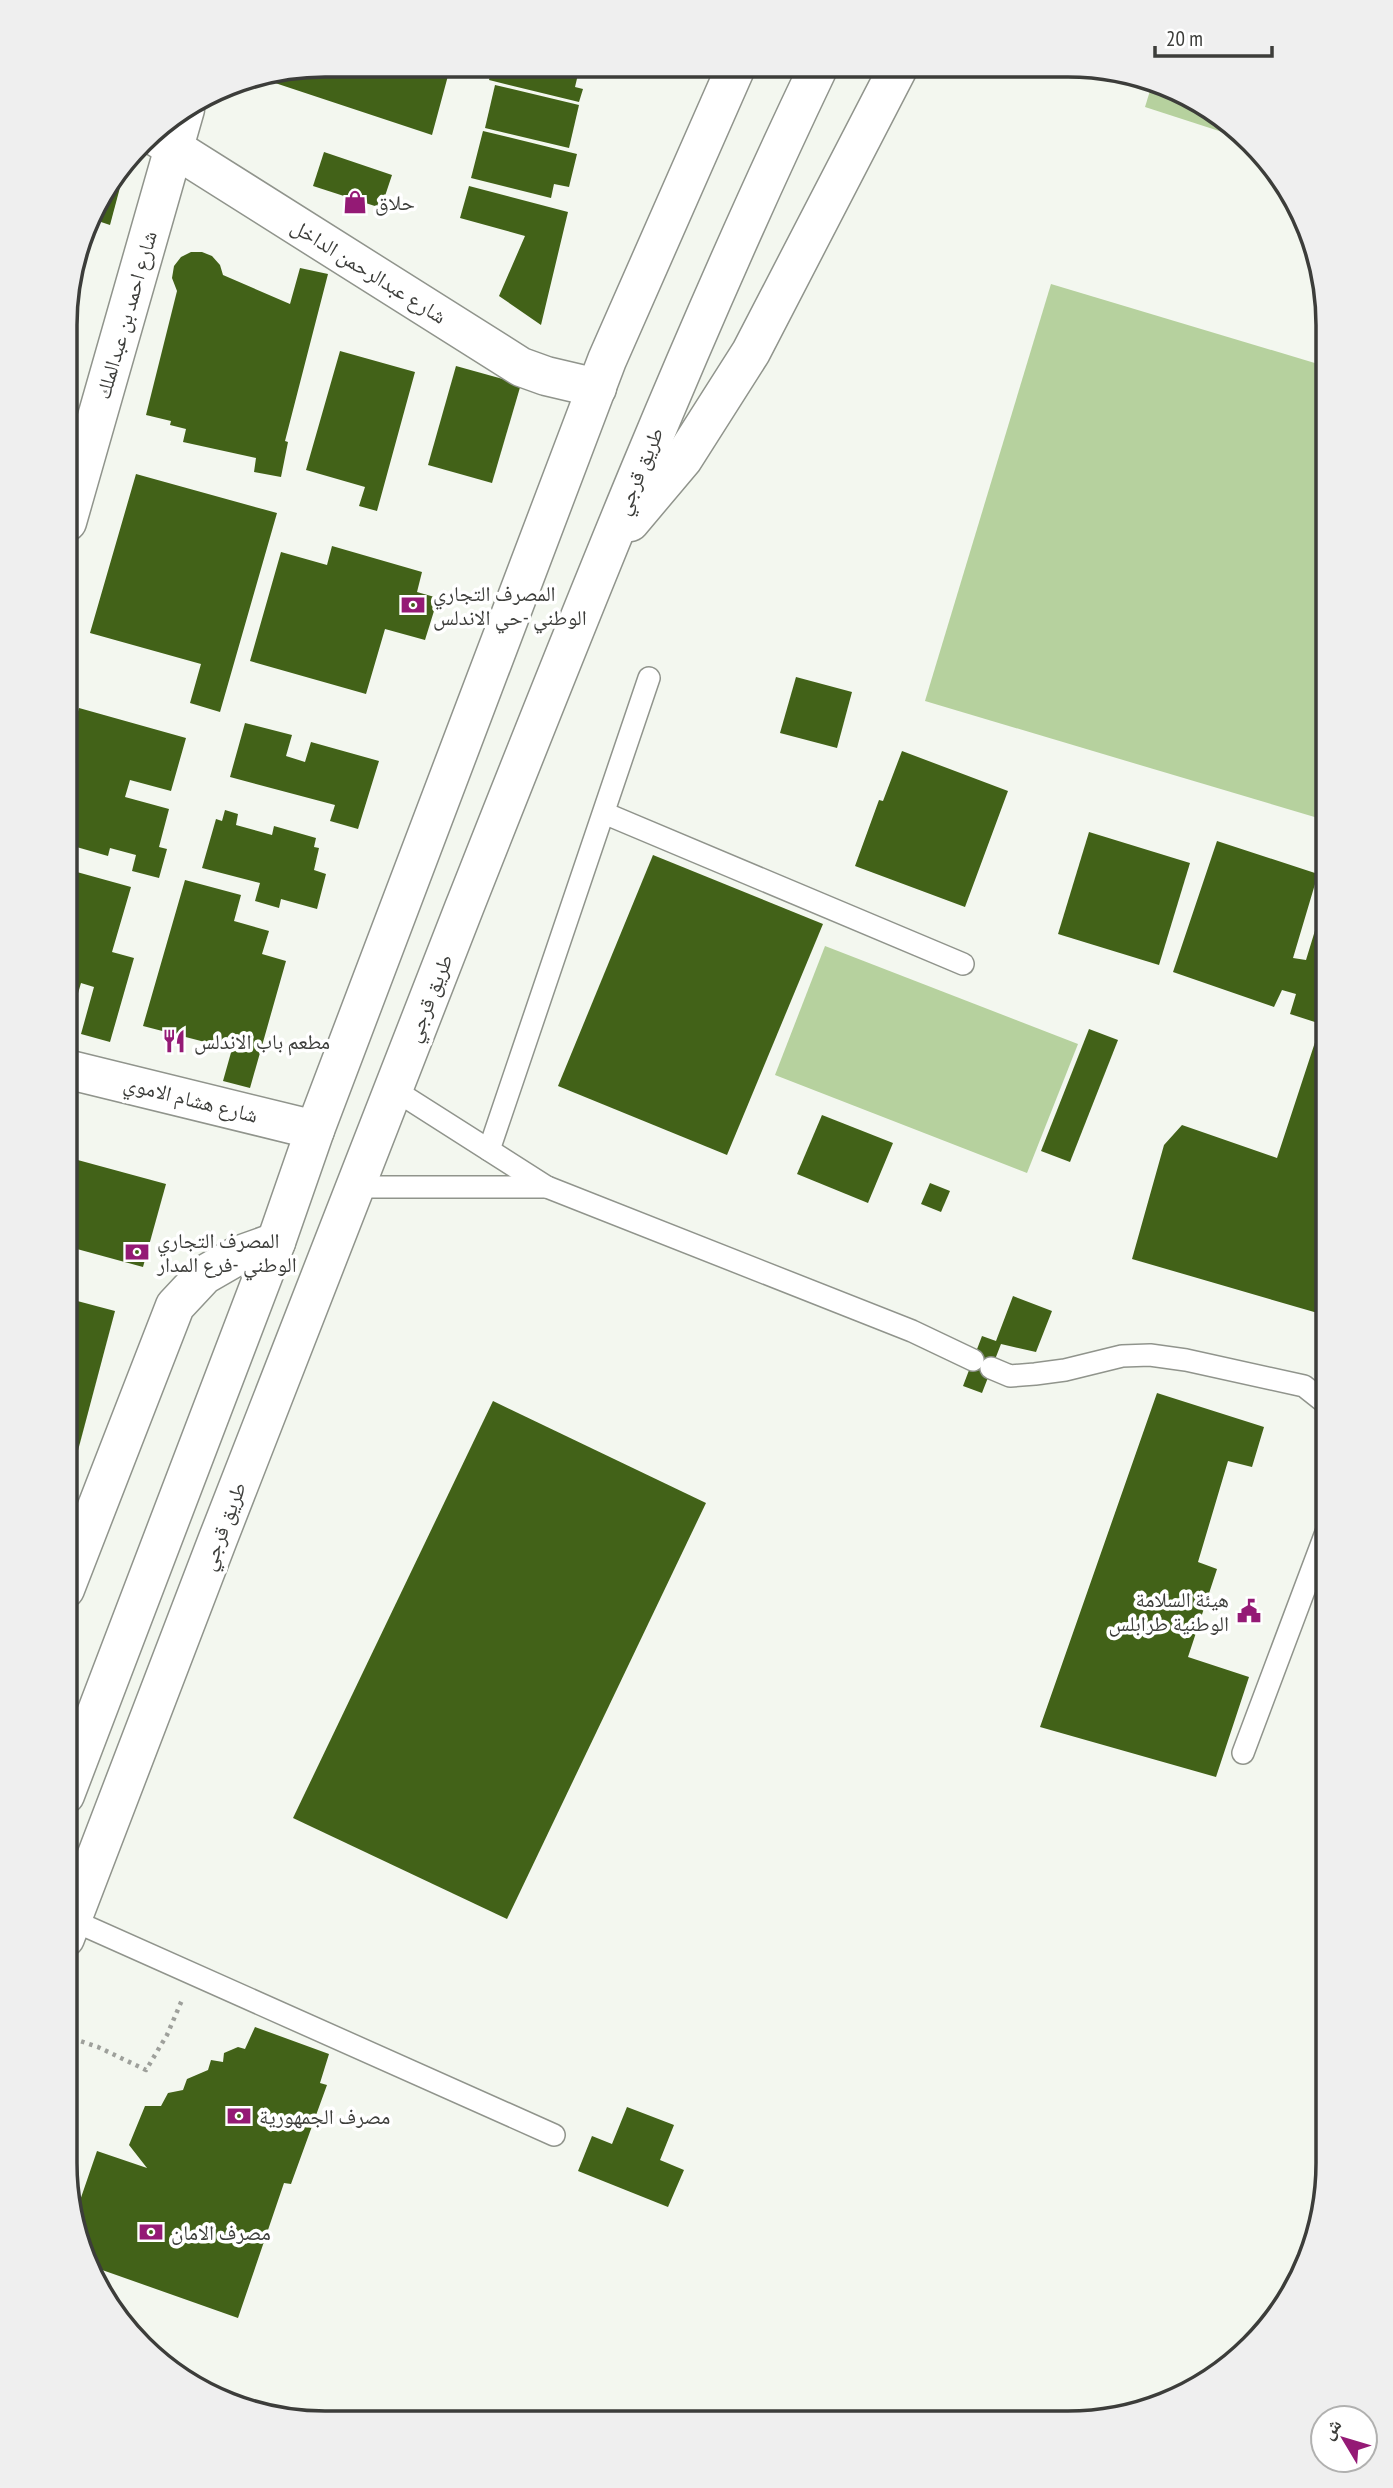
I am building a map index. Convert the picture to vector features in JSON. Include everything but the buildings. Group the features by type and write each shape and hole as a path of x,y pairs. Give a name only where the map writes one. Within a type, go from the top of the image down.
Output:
{"main road":[{"path":"700,146 722,77"},
{"path":"77,1764 597,388 731,77"},
{"name":"طريق قرجي","path":"77,1906 354,1187 604,553 755,202 814,77"},
{"path":"604,553 683,459 751,352 893,77"},
{"name":"شارع عبدالرحمن الداخل","path":"162,141 521,367 597,388"},
{"name":"شارع احمد بن عبدالملك","path":"77,483 162,141"},
{"name":"شارع هشام الاموي","path":"77,1072 316,1130"},
{"path":"77,1558 175,1306 204,1275 237,1256 276,1242"}],"lane":[{"path":"489,1150 649,678"},
{"path":"604,813 963,964"},
{"path":"393,1089 547,1187 912,1331 1010,1376 1065,1370 1122,1356 1150,1355 1186,1360 1304,1386 1316,1396"},
{"path":"354,1187 547,1187"},
{"path":"1242,1754 1316,1559"},
{"path":"77,1933 554,2135"}],"path":[{"path":"77,2040 146,2070 167,2035"}],"green space":[{"path":"1150,91 1192,110 1226,133 1145,107"},
{"path":"1051,284 1316,363 1316,817 925,701"},
{"path":"825,946 1078,1044 1027,1173 775,1075"}],"place":[{"name":"حلاق","path":"355,202"},
{"name":"المصرف التجاري الوطني -حي الاندلس","path":"413,605"},
{"name":"مطعم باب الاندلس","path":"174,1041"},
{"name":"المصرف التجاري الوطني -فرع المدار","path":"137,1252"},
{"name":"هيئة السلامة الوطنية طرابلس","path":"1249,1611"},
{"name":"مصرف الجمهورية","path":"239,2116"},
{"name":"مصرف الامان","path":"151,2232"}]}
